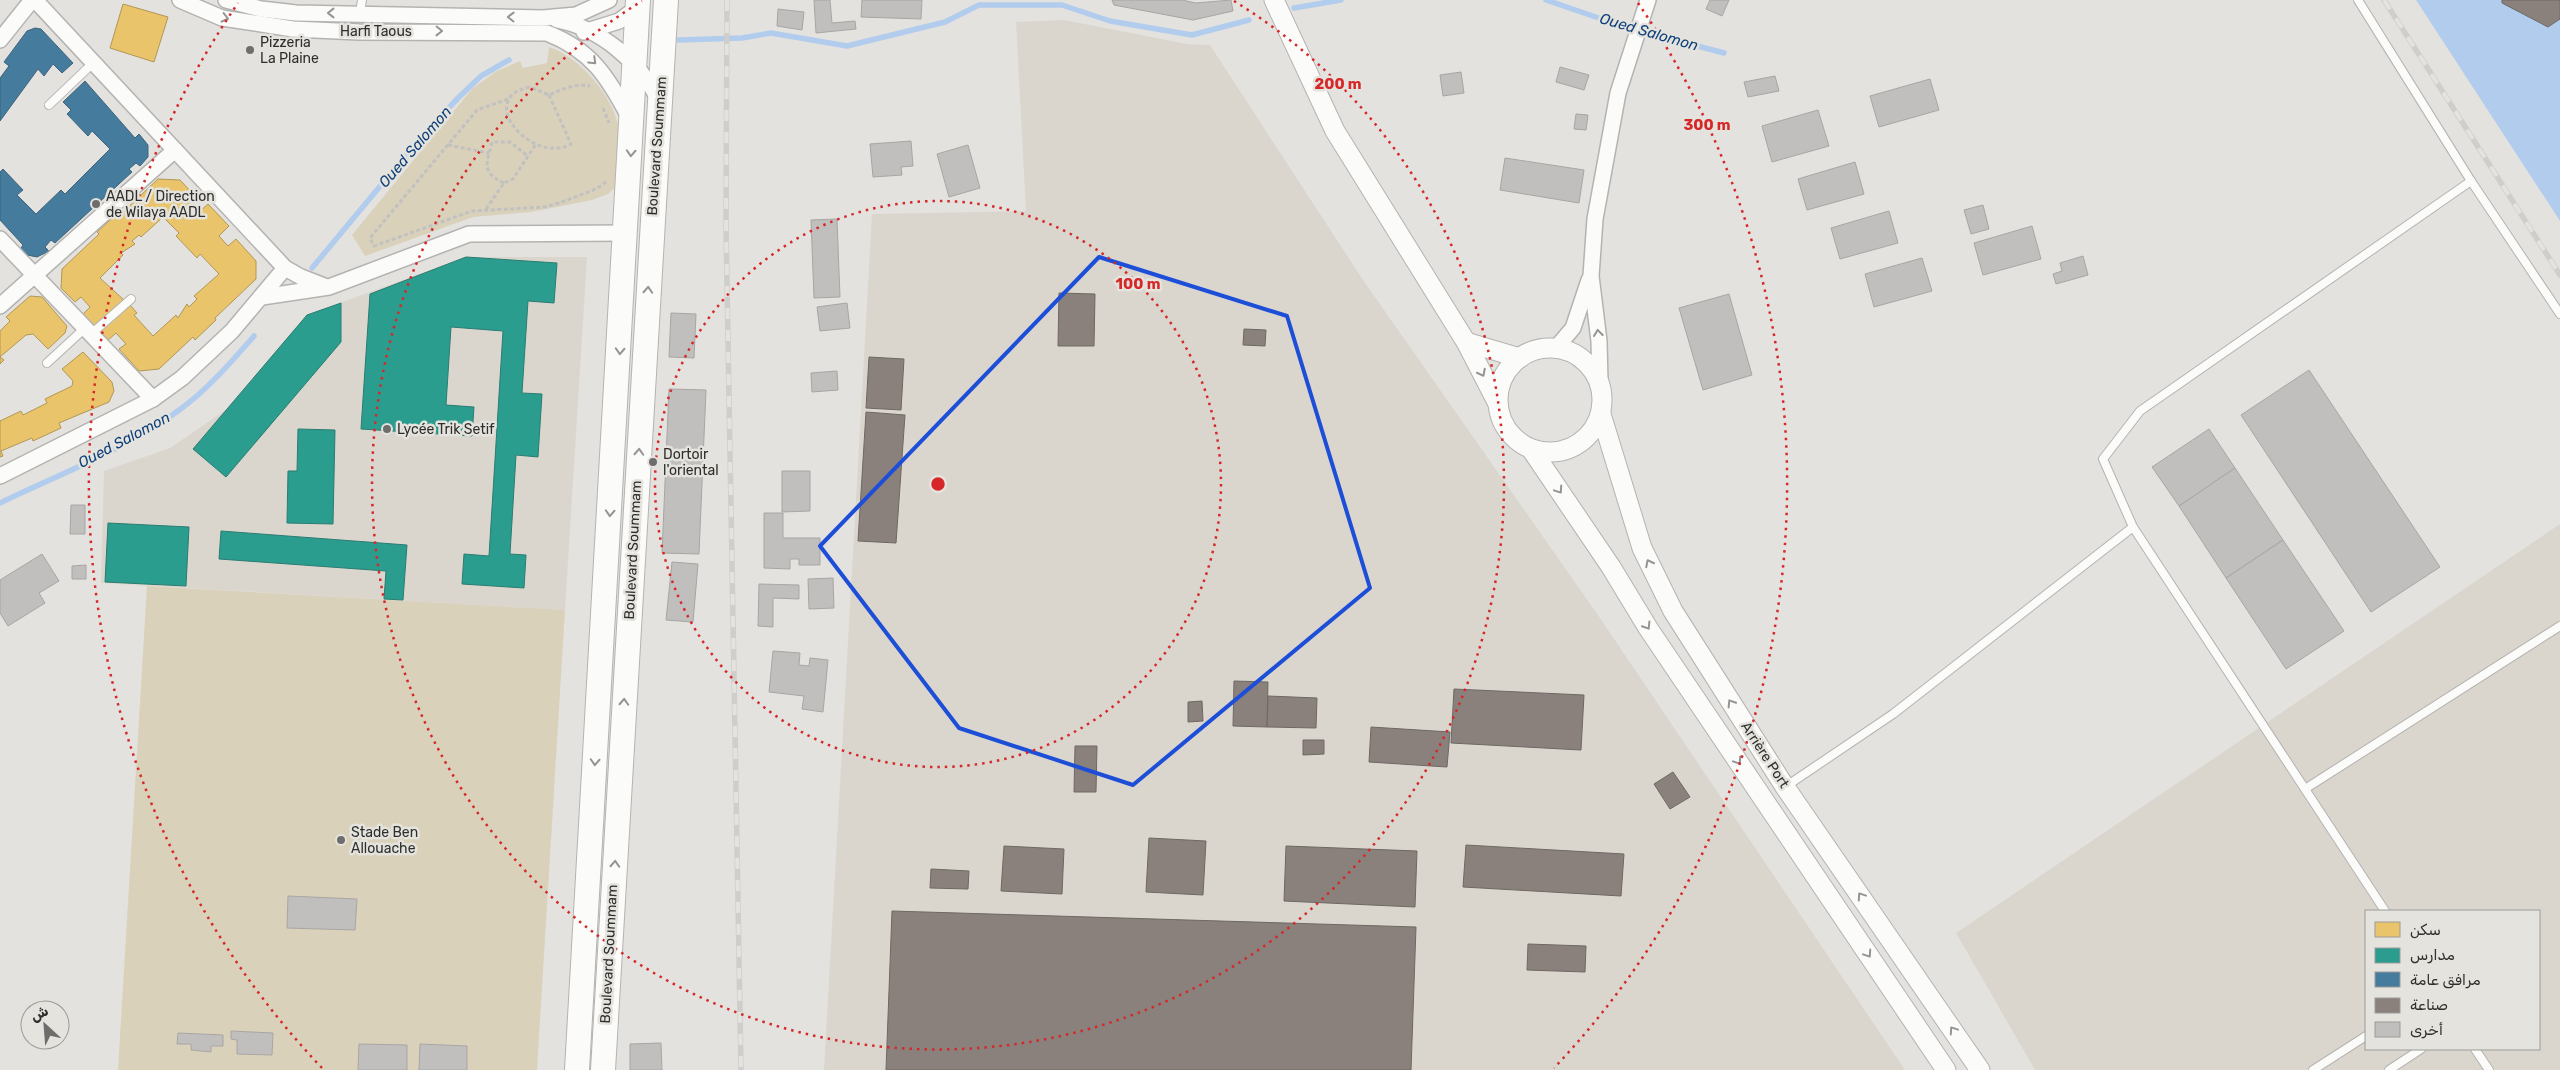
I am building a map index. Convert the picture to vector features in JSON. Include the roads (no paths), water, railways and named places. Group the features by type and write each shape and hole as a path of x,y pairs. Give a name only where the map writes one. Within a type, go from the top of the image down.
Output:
{"main road":[{"name":"Boulevard Soummam","path":"603,1070 666,0"},
{"name":"Boulevard Soummam","path":"577,1070 626,233 622,127 634,64 640,3"}],"street":[{"path":"0,40 34,0 285,268 310,281 329,287"},
{"name":"Harfi Taous","path":"180,0 222,18 293,29 359,32 545,25 576,15 609,0"},
{"name":"Harfi Taous","path":"226,0 261,9 296,13 361,7 545,25 587,32 608,42 634,64 659,102"},
{"path":"1274,0 1335,131 1466,342 1498,404 1501,419 1508,432 1518,442 1531,449 1549,453 1566,450 1582,443 1594,430 1601,414 1603,398 1600,382 1599,341 1590,276 1595,220 1618,92 1648,0"},
{"name":"Harfi Taous","path":"587,32 619,21 640,3"},
{"name":"Harfi Taous","path":"545,25 596,63 615,91 622,127"},
{"path":"0,306 175,150"},
{"path":"262,297 329,287 469,234 626,233"},
{"path":"0,239 87,332 153,398"},
{"path":"0,476 153,398 182,378 209,356 262,297 285,268"},
{"path":"1556,348 1573,328 1590,276"},
{"path":"1466,342 1520,358"},
{"path":"1498,404 1500,387 1508,370 1520,358 1531,352 1556,348 1570,352 1582,359 1593,369 1600,382"},
{"name":"Arrière Port","path":"1601,414 1642,548 1674,611 1785,787 1980,1070"},
{"name":"Arrière Port","path":"1531,449 1611,567 1648,628 1946,1070"}],"lane":[{"path":"2358,0 2471,181 2560,314"},
{"path":"49,105 93,63"},
{"path":"2384,910 2133,527 2103,459 2140,411 2471,181"},
{"path":"47,363 131,299"},
{"path":"1785,787 1893,714 2133,527"},
{"path":"2305,789 2560,626"},
{"path":"2313,1070 2365,1037"},
{"path":"2389,1070 2419,1050"},
{"path":"2476,1050 2489,1070"}],"water":[{"path":"2416,0 2560,0 2560,221"}],"waterway":[{"name":"Oued Salomon","path":"1294,8 1341,0"},
{"name":"Oued Salomon","path":"1546,0 1622,26 1724,53"},
{"name":"Oued Salomon","path":"679,40 742,38 771,33 847,46 945,22 979,5 1062,5 1110,21 1192,35 1249,20"},
{"name":"Oued Salomon","path":"312,268 416,143 459,97 481,76 509,60"},
{"name":"Oued Salomon","path":"0,503 94,460 140,436 202,392 254,336"}],"railway":[{"path":"727,0 726,226 741,1070"},
{"path":"2384,0 2560,275"}],"place":[{"name":"Pizzeria La Plaine","path":"250,50"},
{"name":"AADL / Direction de Wilaya AADL","path":"96,204"},
{"name":"Lycée Trik Setif","path":"387,429"},
{"name":"Dortoir l'oriental","path":"653,462"},
{"name":"Stade Ben Allouache","path":"341,840"}]}
